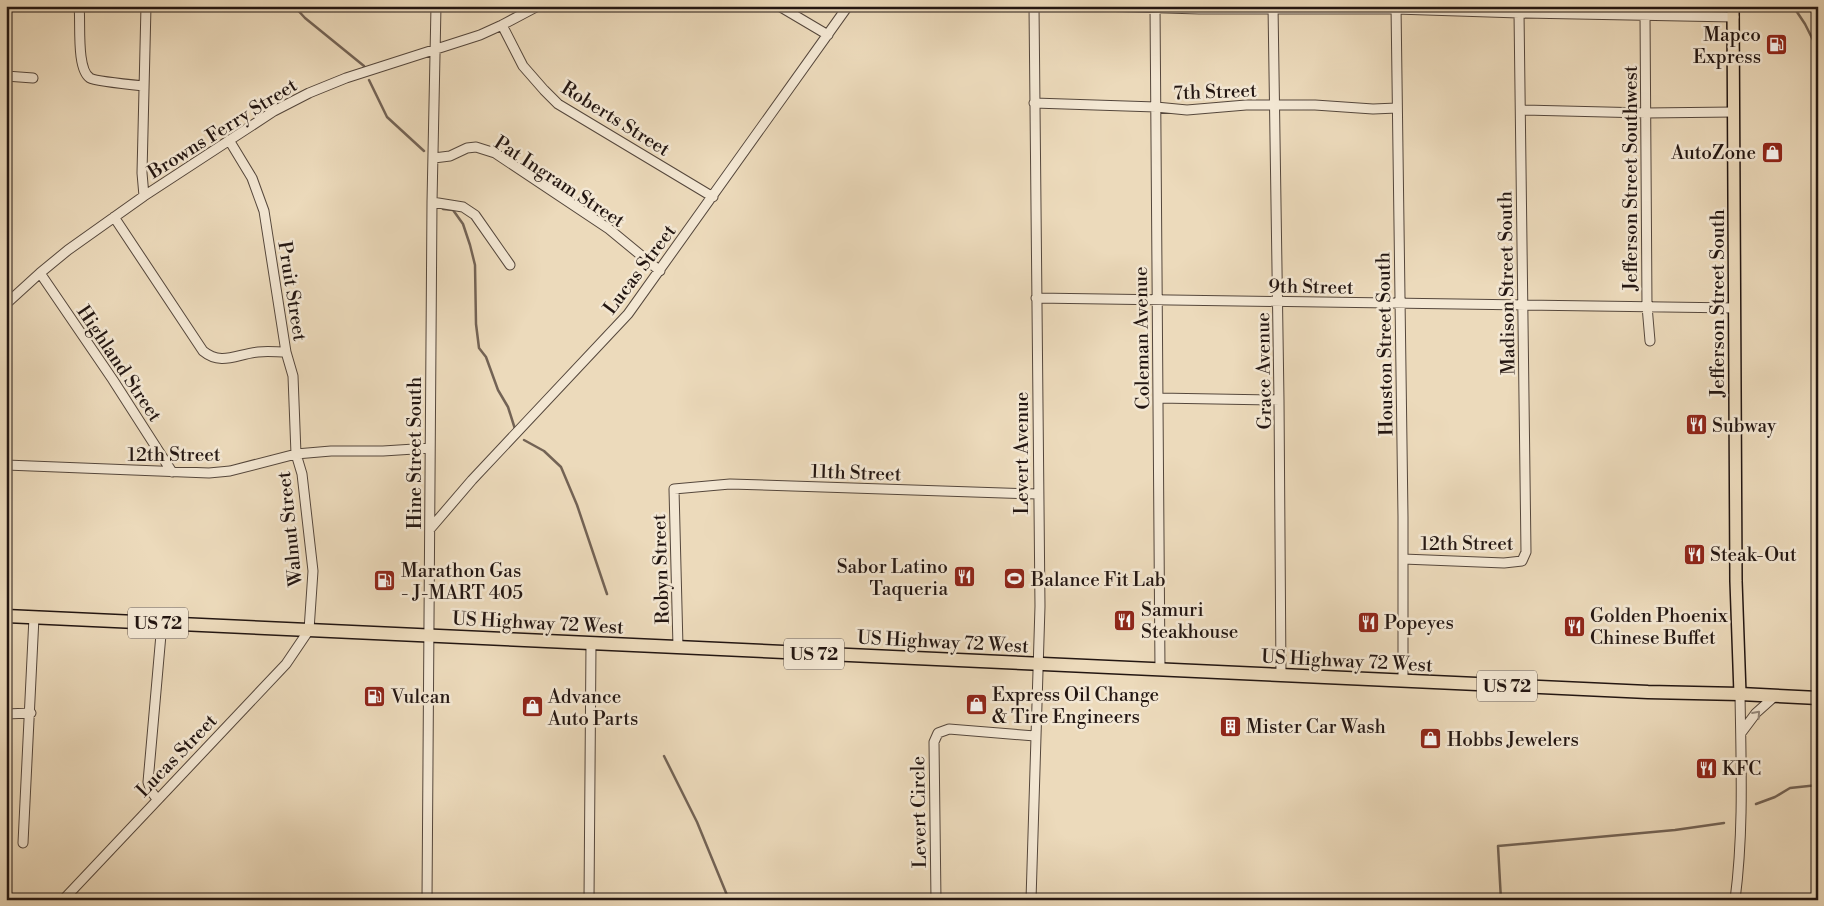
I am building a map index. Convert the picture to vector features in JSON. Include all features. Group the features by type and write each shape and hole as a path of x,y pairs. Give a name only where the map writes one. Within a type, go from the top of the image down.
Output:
{"highway":[{"name":"US Highway 72 West","path":"6,616 1037,665 1818,698"}],"main road":[{"name":"Jefferson Street South","path":"1734,12 1736,581 1740,694"}],"street":[{"path":"79,6 84,72 91,78 144,86"},
{"path":"144,196 142,173 146,6"},
{"name":"Hine Street South","path":"428,900 432,202 436,6"},
{"name":"Browns Ferry Street","path":"6,304 68,250 144,196 274,111 309,93 346,78 480,34 538,6"},
{"path":"779,6 828,35"},
{"name":"Lucas Street","path":"430,529 472,480 614,330 660,271 848,6"},
{"name":"Levert Avenue","path":"1031,900 1040,606 1037,494 1034,6"},
{"path":"1099,6 1396,8 1519,13 1645,15 1734,12"},
{"name":"Coleman Avenue","path":"1155,7 1160,670"},
{"name":"Grace Avenue","path":"1273,8 1281,675"},
{"name":"Houston Street South","path":"1396,8 1403,681"},
{"name":"Madison Street South","path":"1519,13 1526,552"},
{"name":"Jefferson Street Southwest","path":"1645,15 1647,306 1650,341"},
{"name":"Roberts Street","path":"502,25 523,66 558,104 713,197"},
{"path":"6,76 34,78"},
{"name":"7th Street","path":"1034,103 1188,110 1246,106 1315,105 1373,109 1397,108"},
{"path":"1520,110 1646,113 1734,112"},
{"name":"Pruit Street","path":"229,140 252,178 264,211 286,352 293,376 296,454"},
{"name":"Pat Ingram Street","path":"434,158 450,156 467,148 476,147 495,153 609,229 660,271"},
{"path":"432,202 463,207 475,215 510,265"},
{"path":"114,217 203,351 210,357 220,360 259,352 286,352"},
{"name":"Highland Street","path":"40,273 113,380 172,472"},
{"name":"9th Street","path":"1036,298 1735,308"},
{"path":"1158,398 1279,400"},
{"name":"12th Street","path":"6,465 209,473 230,471 296,454 430,448"},
{"name":"Walnut Street","path":"296,454 302,474 313,571 309,630"},
{"name":"11th Street","path":"674,489 730,484 1037,494"},
{"name":"Robyn Street","path":"674,489 678,647"},
{"name":"12th Street","path":"1403,559 1504,563 1522,561 1526,552"},
{"path":"23,843 31,713 34,617"},
{"path":"157,799 151,791 148,782 162,623"},
{"name":"Lucas Street","path":"63,900 286,664 309,630"},
{"path":"589,900 591,644"},
{"name":"Jefferson Street South","path":"1735,900 1741,842 1740,694"},
{"path":"1741,733 1756,713 1776,696"},
{"path":"6,714 31,713"},
{"name":"Levert Circle","path":"936,900 934,742 938,733 949,729 1035,736"}],"waterway":[{"path":"294,6 305,18 364,66"},
{"path":"1793,6 1805,24 1818,50"},
{"path":"369,80 387,117 424,151"},
{"path":"443,209 453,210 463,224 470,245 475,265 476,324 479,348 486,357 498,390 508,407 515,429"},
{"path":"524,440 544,451 561,467 577,505 607,594"},
{"path":"664,756 697,822 729,900"},
{"path":"1756,804 1775,797 1790,788 1818,785"},
{"path":"1501,900 1498,846 1675,830 1724,823"}],"place":[{"name":"Mapco Express","path":"1777,45"},
{"name":"AutoZone","path":"1772,152"},
{"name":"Subway","path":"1696,425"},
{"name":"Steak-Out","path":"1694,554"},
{"name":"Sabor Latino Taqueria","path":"964,577"},
{"name":"Balance Fit Lab","path":"1015,579"},
{"name":"Marathon Gas - J-MART 405","path":"385,581"},
{"name":"Samuri Steakhouse","path":"1125,620"},
{"name":"Popeyes","path":"1368,622"},
{"name":"Golden Phoenix Chinese Buffet","path":"1574,626"},
{"name":"Vulcan","path":"375,696"},
{"name":"Express Oil Change & Tire Engineers","path":"976,705"},
{"name":"Advance Auto Parts","path":"532,707"},
{"name":"Mister Car Wash","path":"1230,726"},
{"name":"Hobbs Jewelers","path":"1431,739"},
{"name":"KFC","path":"1706,768"}]}
